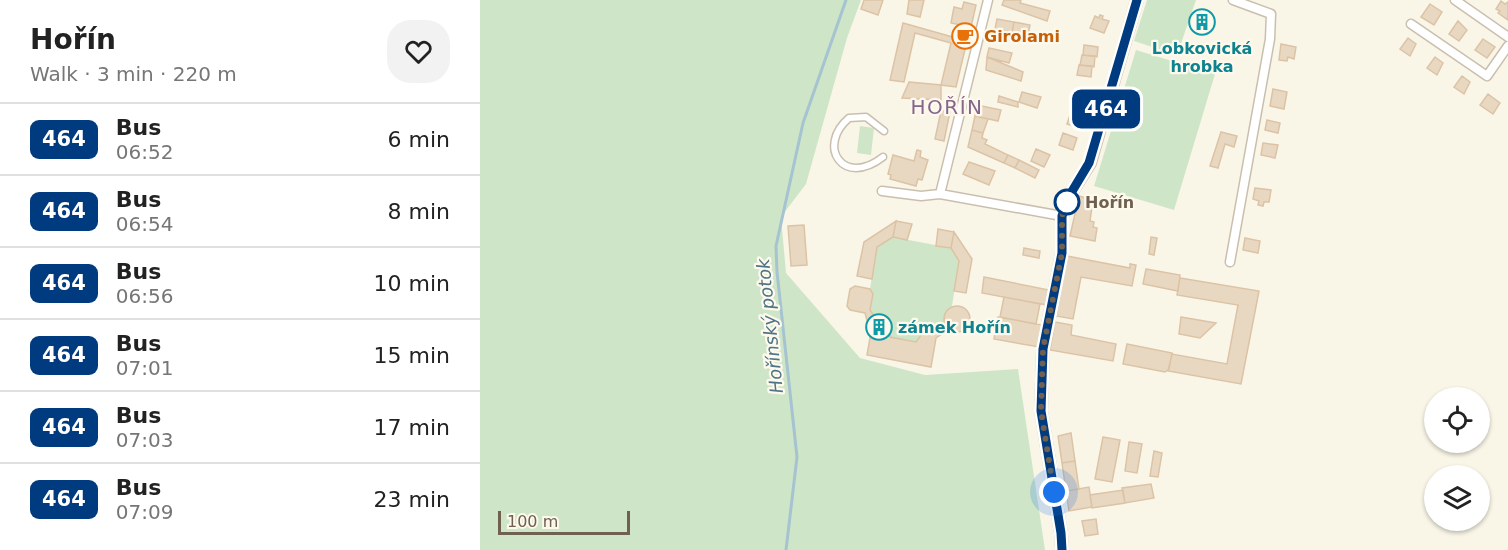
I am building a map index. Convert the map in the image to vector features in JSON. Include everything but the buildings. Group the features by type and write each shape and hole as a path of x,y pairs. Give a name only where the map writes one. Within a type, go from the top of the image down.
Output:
{"street":[{"path":"939,194 988,0"},
{"path":"1062,550 1041,411 1043,349 1062,253 1062,216 1071,193 1089,163 1137,0"},
{"path":"1230,262 1270,39 1271,14 1233,0"},
{"path":"1455,0 1508,37"},
{"path":"1411,24 1487,76 1508,46"},
{"path":"883,157 870,167 851,168 843,164 834,153 834,143 836,132 849,118 866,117 884,131"},
{"path":"882,191 921,196 939,194 1062,216"}],"green space":[{"path":"480,0 861,0 847,38 806,184 781,217 786,273 860,358 925,375 1018,369 1045,550 480,550"},
{"path":"1147,0 1196,0 1177,55 1134,41"},
{"path":"1136,50 1215,74 1174,210 1094,186"},
{"path":"860,126 874,128 871,155 857,153"},
{"path":"893,237 951,248 959,261 952,306 948,309 944,325 933,333 924,331 916,342 890,337 887,324 878,322 870,310 873,294 870,289 877,247"}],"waterway":[{"name":"Hořínský potok","path":"786,550 797,457 776,246 803,123 846,0"}],"bus line":[{"name":"464","path":"1062,550 1041,411 1043,349 1062,253 1062,216 1071,193 1089,163 1137,0"}],"place":[{"name":"Lobkovická hrobka","path":"1202,22"},
{"name":"Girolami","path":"965,36"},
{"name":"Hořín","path":"1067,202"},
{"name":"zámek Hořín","path":"879,327"}],"district":[{"name":"HOŘÍN","path":"947,107"}],"route":[{"path":"1054,492 1041,411 1043,349 1062,253 1062,216 1067,202"}]}
